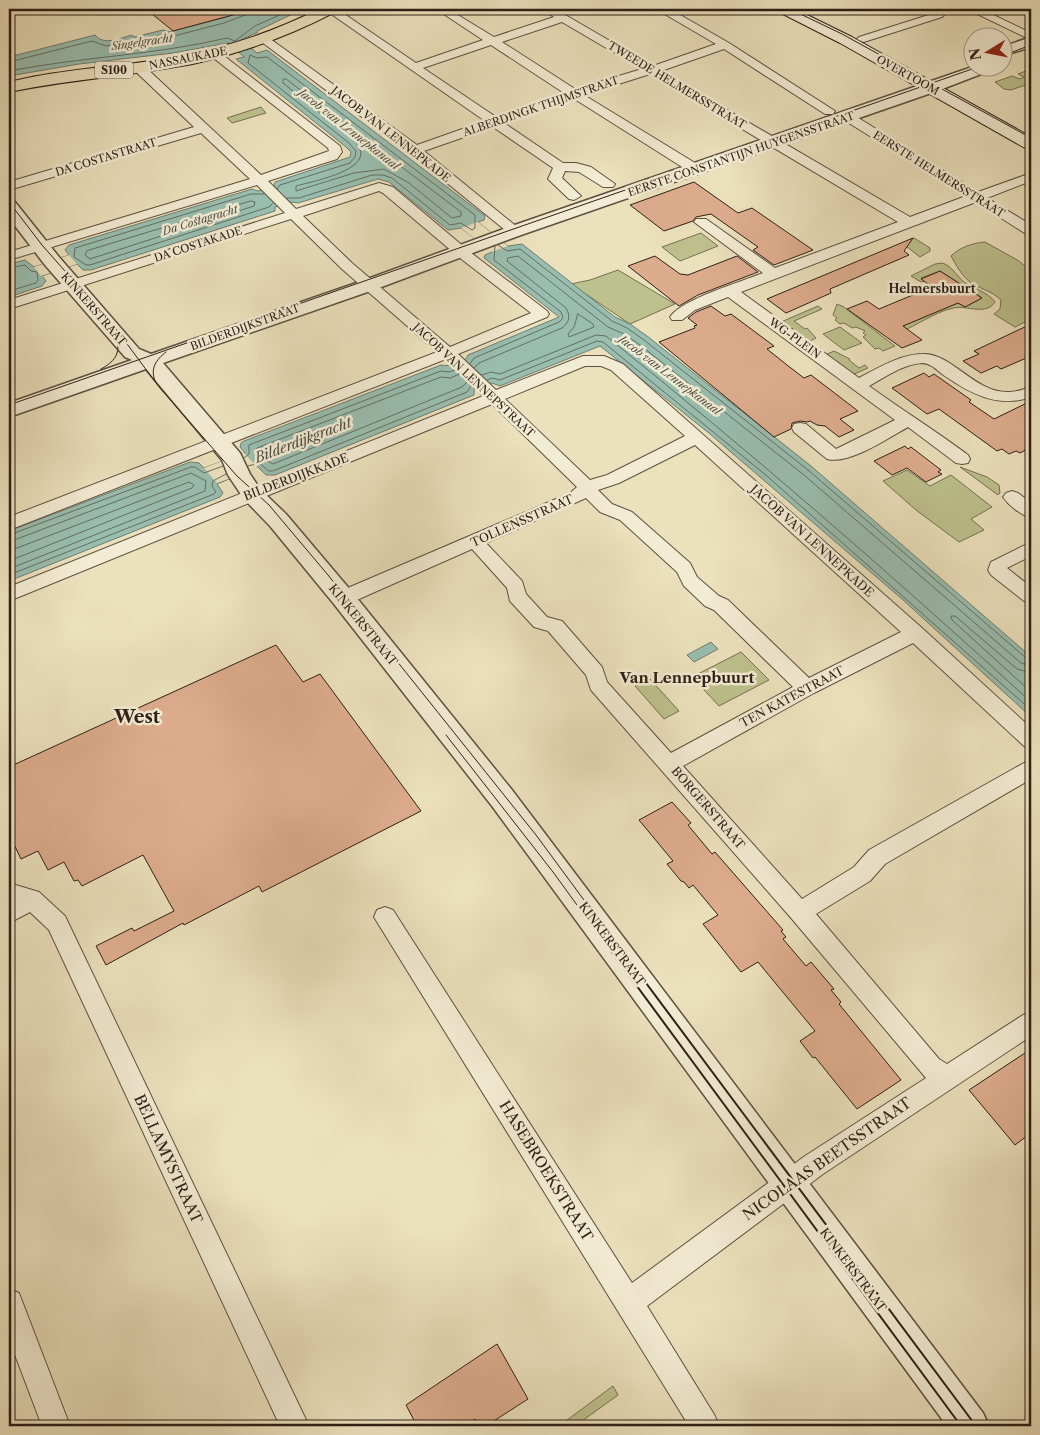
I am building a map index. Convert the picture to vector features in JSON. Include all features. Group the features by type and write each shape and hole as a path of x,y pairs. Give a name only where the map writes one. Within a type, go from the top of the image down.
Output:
{"main road":[{"name":"NASSAUKADE","path":"9,87 69,74 139,68 217,54 263,41 330,9"},
{"name":"OVERTOOM","path":"784,9 1031,130"},
{"name":"OVERTOOM","path":"802,9 863,39 1031,144"}],"street":[{"path":"330,9 560,167 555,179 574,196"},
{"path":"441,9 493,40 573,94 694,169"},
{"name":"TWEEDE HELMERSSTRAAT","path":"548,9 910,223"},
{"path":"662,9 724,45 829,111"},
{"path":"973,9 1031,36"},
{"path":"863,39 938,15"},
{"path":"414,67 563,18"},
{"name":"JACOB VAN LENNEPKADE","path":"263,41 415,150 480,237 542,314 451,357"},
{"path":"1012,49 1031,42"},
{"name":"ALBERDINGK THIJMSTRAAT","path":"415,150 573,94 724,45"},
{"path":"1012,58 1031,51"},
{"path":"9,256 263,184 332,156 336,152 334,146 217,54"},
{"name":"JACOB VAN LENNEPSTRAAT","path":"139,68 363,280 491,394 587,487 593,496 606,508 626,516 684,568 690,581 712,601 721,605 807,688"},
{"name":"EERSTE CONSTANTIJN HUYGENSSTRAAT","path":"480,237 574,196 679,160 812,128 848,117 962,68"},
{"name":"EERSTE CONSTANTIJN HUYGENSSTRAAT","path":"480,237 571,214 694,169 829,111 962,74"},
{"name":"EERSTE HELMERSSTRAAT","path":"848,117 975,198 1031,231"},
{"name":"DA COSTASTRAAT","path":"9,186 203,128"},
{"name":"EERSTE CONSTANTIJN HUYGENSSTRAAT","path":"560,167 590,170 608,184"},
{"path":"676,316 690,307 774,274 1031,177"},
{"name":"DA COSTAKADE","path":"9,305 289,209 368,189 379,187 388,190"},
{"name":"JACOB VAN LENNEPKADE","path":"388,190 480,237"},
{"name":"KINKERSTRAAT","path":"9,206 56,265 141,359 152,382 224,456 252,494 278,520 343,598 538,844 970,1426"},
{"path":"701,222 774,274"},
{"name":"BILDERDIJKSTRAAT","path":"9,410 141,359 480,237"},
{"name":"WG-PLEIN","path":"732,292 907,421 919,426 962,460"},
{"path":"9,524 224,456 451,357"},
{"path":"858,385 912,360 930,358 984,394 1016,397 1031,392"},
{"name":"BILDERDIJKSTRAAT","path":"9,397 141,359"},
{"name":"JACOB VAN LENNEPKADE","path":"582,361 604,361 617,367 916,633 1031,740"},
{"name":"BILDERDIJKKADE","path":"9,594 491,394 582,361"},
{"path":"800,428 834,455 847,452 907,421"},
{"name":"TOLLENSSTRAAT","path":"343,598 576,497 587,487 613,479 696,438"},
{"path":"1012,497 1031,512"},
{"name":"BORGERSTRAAT","path":"475,542 516,586 517,596 523,603 541,622 555,626 584,659 595,672 598,685 800,912 930,1067 945,1078"},
{"path":"1031,548 997,566 997,570 1031,596"},
{"name":"TEN KATESTRAAT","path":"670,764 807,688 916,633"},
{"path":"800,912 862,874 878,858 1031,769"},
{"path":"9,892 31,899"},
{"path":"9,913 31,899"},
{"name":"BELLAMYSTRAAT","path":"31,899 57,922 295,1426"},
{"name":"HASEBROEKSTRAAT","path":"385,917 629,1302 705,1426"},
{"name":"NICOLAAS BEETSSTRAAT","path":"629,1302 789,1184 945,1078 1031,1023"},
{"path":"9,1303 56,1426"}],"green space":[{"path":"1031,69 1031,83 1011,90 1004,89 995,82 1012,78 1012,76 1020,79 1024,77 1018,74"},
{"path":"261,107 266,113 232,123 227,118"},
{"path":"701,233 718,246 680,261 662,247"},
{"path":"914,238 930,248 930,251 920,257 902,243"},
{"path":"985,242 1019,261 1031,271 1031,319 1015,327 994,314 1000,309 1001,300 994,294 967,280 951,256 967,246"},
{"path":"942,263 951,268 964,282 985,293 995,302 991,306 982,309 959,307 948,309 907,329 903,326 958,303 965,307 982,298 940,271 921,278 924,281 921,282 911,276 935,264"},
{"path":"618,270 675,304 630,324 571,284 590,280"},
{"path":"837,304 844,307 895,346 883,351 879,348 875,349 863,337 866,335 863,333 865,331 856,327 852,328 844,323 840,324 833,315"},
{"path":"818,306 822,309 794,321 805,329 807,328 816,338 808,342 781,322"},
{"path":"840,327 862,343 844,350 823,334"},
{"path":"834,351 850,359 859,368 865,365 868,368 852,375 825,355"},
{"path":"960,467 987,477 999,485 1000,493 998,495"},
{"path":"907,470 930,486 951,475 992,507 971,519 984,530 959,542 916,510 883,481"},
{"path":"741,652 769,680 719,706 692,677"},
{"path":"650,679 679,711 664,719 635,686"},
{"path":"613,1386 618,1395 575,1426 559,1426"}],"water":[{"path":"248,9 303,9 241,40 257,53 267,50 485,216 484,220 478,222 508,246 522,244 615,317 630,324 647,336 811,466 1029,655 1031,654 1031,717 902,599 710,434 600,346 500,386 492,383 474,390 474,395 275,475 266,475 258,467 217,484 223,493 220,497 9,581 9,531 190,462 199,463 204,468 245,453 240,447 244,441 441,365 448,366 461,363 468,355 559,317 484,258 485,255 492,252 461,228 448,230 389,182 378,179 298,203 291,202 275,207 275,211 91,270 83,270 77,264 42,276 46,281 42,286 9,297 9,264 25,260 34,267 69,255 65,250 69,245 252,189 258,191 274,186 275,182 350,157 351,152 346,147 236,59 244,57 228,43 173,53 79,64 9,76 9,57 95,35 107,41 163,30 169,32 223,18"},
{"path":"711,642 718,649 694,662 687,655"}],"pier":[{"path":"478,222 508,246 491,252 461,228"},
{"path":"69,255 77,264 41,276 34,267"},
{"path":"244,453 258,468 217,483 204,468"}],"building":[{"path":"146,9 243,9 244,12 173,31"},
{"path":"694,182 738,213 752,208 813,250 774,265 753,250 758,247 711,214 696,217 693,221 664,231 630,205"},
{"path":"913,238 904,251 909,255 830,289 831,293 786,313 767,299"},
{"path":"655,256 680,274 688,275 737,256 758,272 698,295 679,306 628,266"},
{"path":"940,271 982,298 965,307 958,303 903,326 922,340 902,348 847,309 867,301 879,309 932,287 921,279"},
{"path":"711,306 725,316 731,314 774,346 767,349 804,378 811,375 858,411 840,419 854,430 839,437 825,426 817,425 810,421 800,421 792,423 791,429 774,437 659,342 695,328 694,326 697,325 688,318 696,312"},
{"path":"1031,324 1031,356 1001,369 997,366 981,373 963,361 979,354 974,351"},
{"path":"924,373 929,377 934,374 994,419 1031,401 1031,447 1020,453 1016,451 1009,454 1002,449 997,451 939,409 927,414 892,388"},
{"path":"905,446 908,449 911,447 941,470 938,472 942,474 926,482 907,468 892,475 874,461"},
{"path":"276,645 303,682 320,674 421,811 262,892 259,886 184,925 183,923 106,965 96,946 132,928 134,931 174,911 143,855 82,886 78,880 74,881 64,862 48,870 38,851 21,859 9,834 9,767"},
{"path":"672,802 691,823 688,825 712,854 715,852 783,930 781,931 786,937 783,939 806,966 811,962 834,989 831,990 841,1002 839,1004 901,1080 857,1109 800,1041 815,1031 758,962 741,972 703,924 718,915 693,885 689,888 681,881 667,864 673,861 639,820"},
{"path":"1031,1049 1031,1133 1015,1145 969,1090"},
{"path":"497,1344 528,1399 486,1426 479,1426 475,1419 465,1426 417,1426 406,1405"}],"tram line":[{"path":"790,9 842,34 931,83"},
{"path":"1012,52 1031,45"},
{"path":"931,83 962,73"},
{"path":"139,360 931,83"},
{"path":"931,83 1031,138"},
{"path":"9,202 42,245 116,329 139,360"},
{"path":"101,369 115,357 118,349 117,338"},
{"path":"155,381 153,372 155,365 166,352"},
{"path":"9,405 139,360"},
{"path":"139,360 159,387 237,476 269,505 328,575 536,835 612,938"},
{"path":"446,735 553,872 601,938"},
{"path":"600,936 961,1426"},
{"path":"611,936 976,1426"}],"district":[{"name":"Helmersbuurt","path":"932,289"},
{"name":"Van Lennepbuurt","path":"687,678"},
{"name":"West","path":"137,717"}],"water label":[{"name":"Singelgracht","path":"142,42"},
{"name":"Jacob van Lennepkanaal","path":"349,129"},
{"name":"Da Costagracht","path":"200,220"},
{"name":"Jacob van Lennepkanaal","path":"670,375"},
{"name":"Bilderdijkgracht","path":"303,440"}]}
